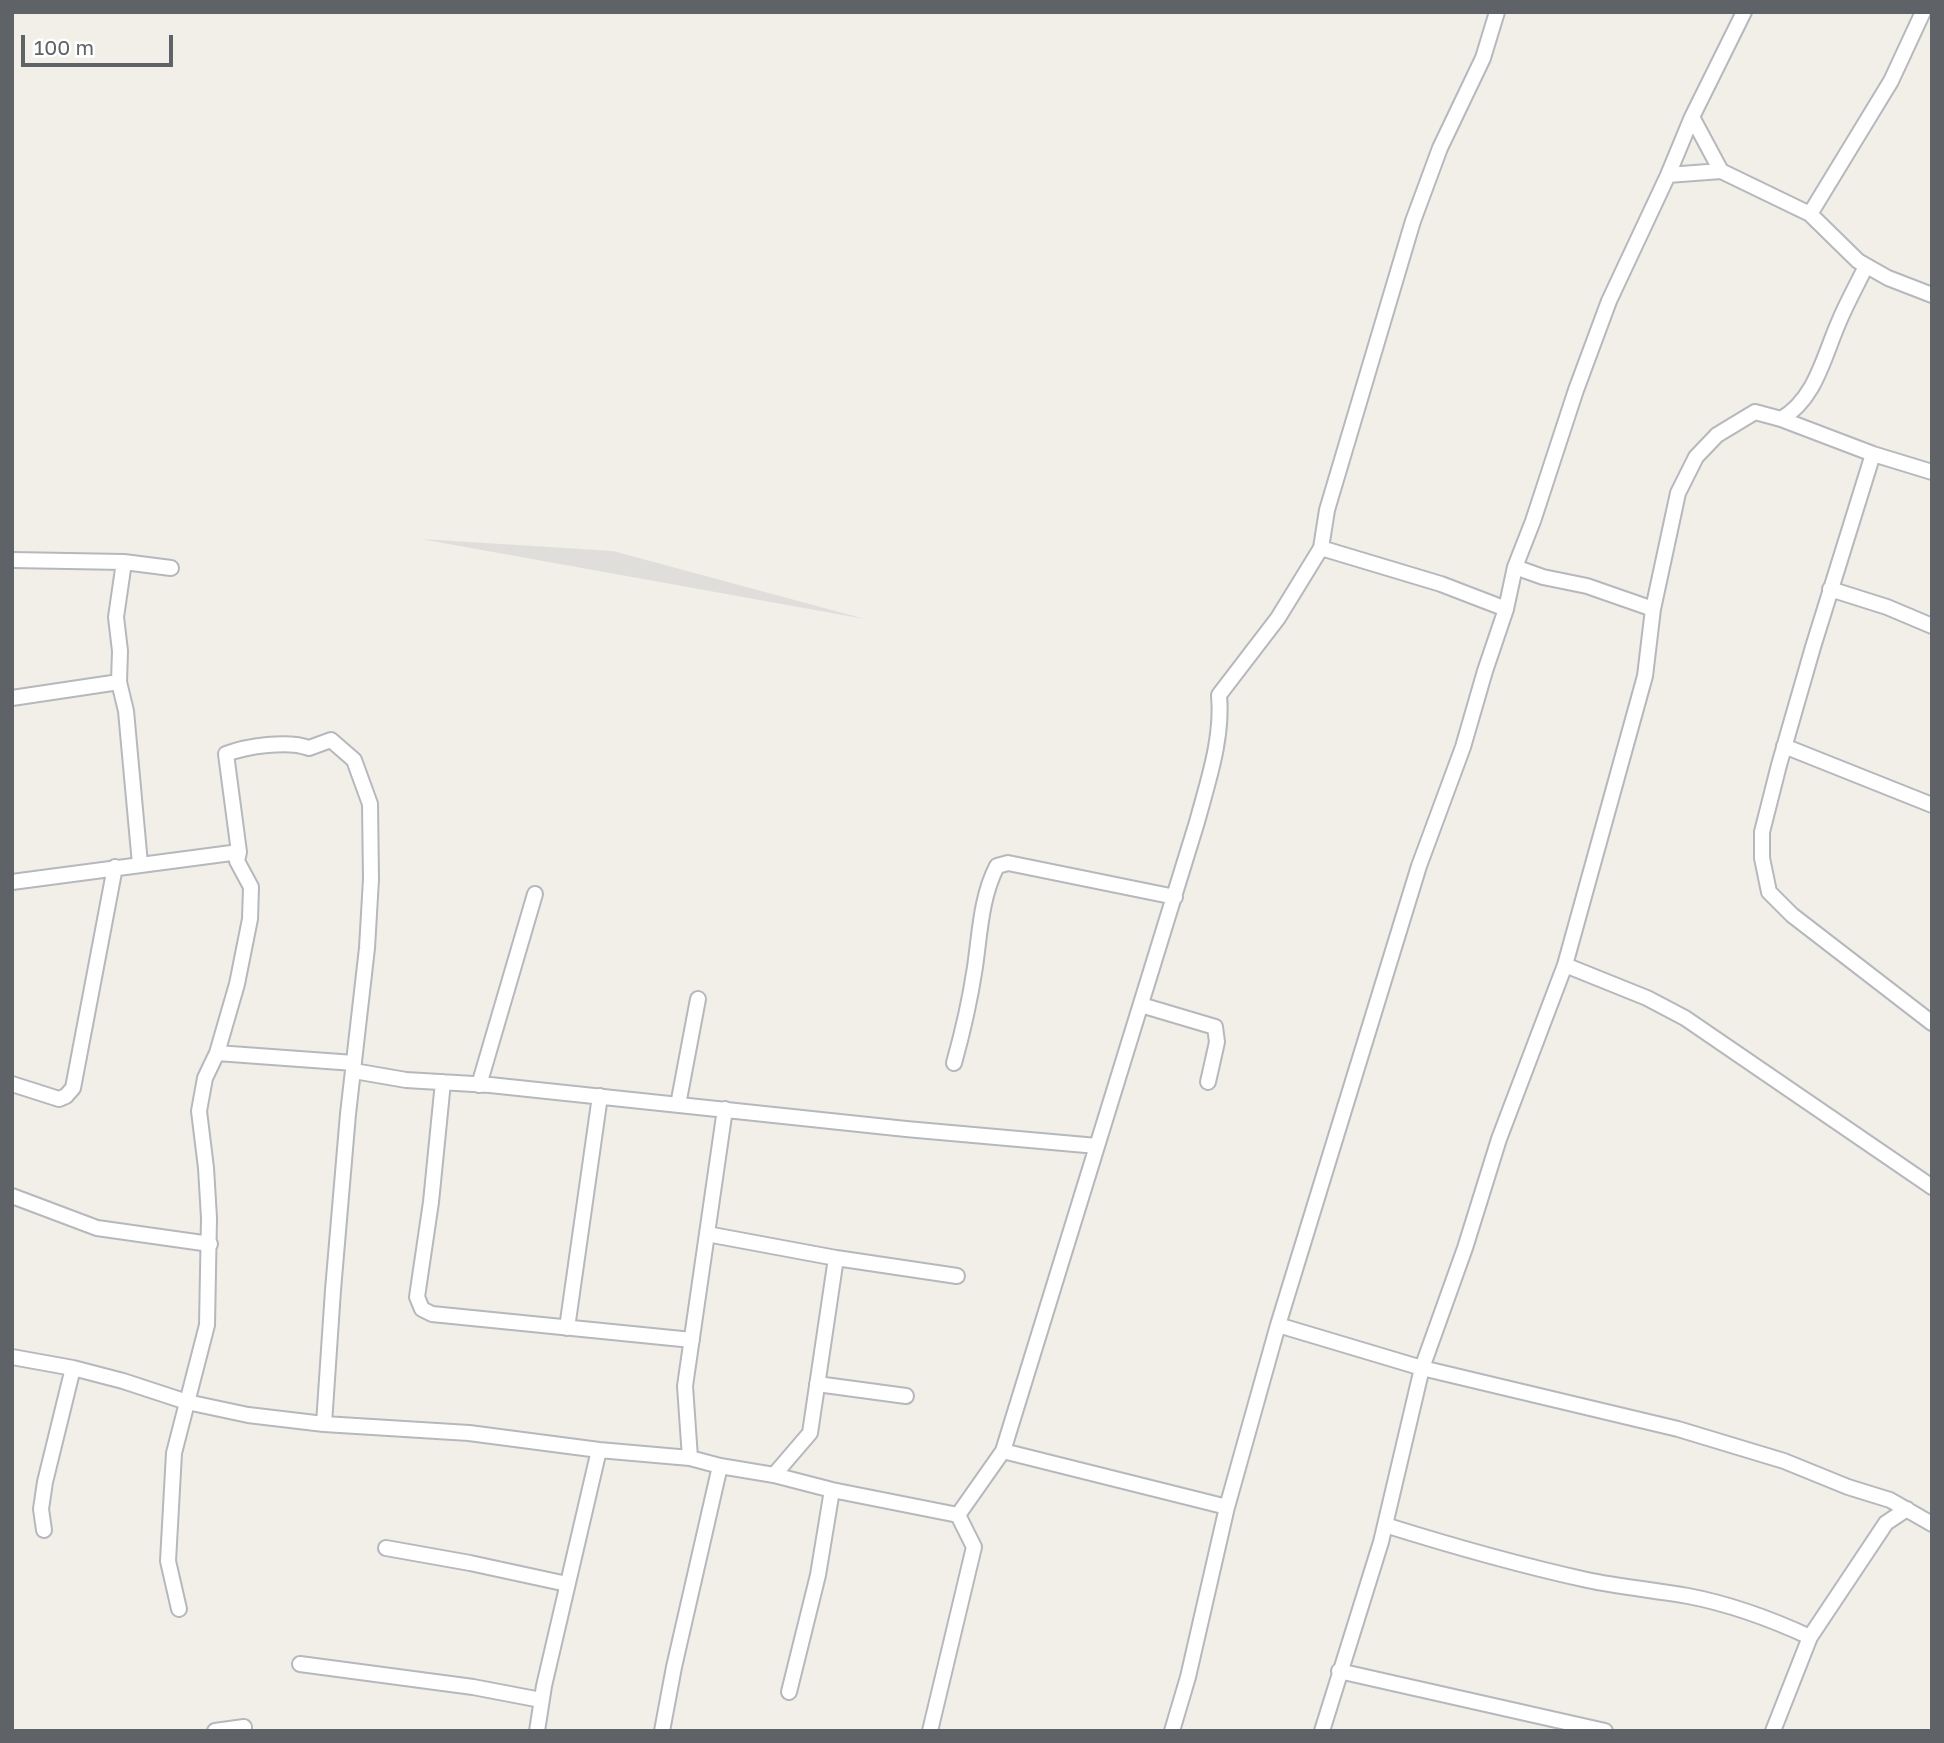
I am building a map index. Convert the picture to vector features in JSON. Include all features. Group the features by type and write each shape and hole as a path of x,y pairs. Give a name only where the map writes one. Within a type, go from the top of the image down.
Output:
{"street":[{"path":"958,1515 1003,1451 1175,897 1214,753 1221,717 1219,695 1278,618 1321,548 1327,510 1413,221 1440,148 1483,58 1497,12"},
{"path":"1172,1731 1191,1665 1227,1507 1278,1325 1419,866 1463,747 1506,609 1515,567 1609,301 1692,117 1744,12"},
{"path":"1810,214 1891,81 1923,12"},
{"path":"1692,117 1721,171"},
{"path":"1668,174 1721,171 1810,214 1866,266 1888,278 1931,292"},
{"path":"1781,419 1795,411 1812,389 1839,321 1866,266"},
{"path":"1322,1731 1385,1525 1422,1368 1465,1248 1499,1139 1565,965 1645,676 1653,609 1678,493 1696,457 1717,435 1755,412 1932,472"},
{"path":"1873,454 1784,746 1762,832 1762,858 1769,892 1792,915 1932,1023"},
{"path":"1321,548 1441,584 1506,609"},
{"path":"12,561 124,562 171,568"},
{"path":"124,562 116,617 120,651 119,682 126,711 140,864"},
{"path":"1515,567 1543,577 1587,586 1653,609"},
{"path":"1830,589 1887,607 1932,626"},
{"path":"12,698 119,682"},
{"path":"179,1609 168,1561 174,1453 207,1325 210,1244 206,1168 199,1111 205,1078 217,1053 237,985 250,919 251,887 237,861 239,852 226,754 297,743 309,748 331,740 354,760 370,804 371,878 367,948 333,1290 324,1424"},
{"path":"1784,746 1932,806"},
{"path":"12,882 239,852"},
{"path":"954,1063 971,992 983,904 997,866 1008,863 1175,897"},
{"path":"12,1084 59,1099 73,1088 115,867"},
{"path":"479,1084 536,894"},
{"path":"1565,965 1685,1018 1932,1187"},
{"path":"678,1105 698,999"},
{"path":"1142,1004 1215,1027 1217,1042 1208,1082"},
{"path":"217,1053 354,1067 406,1080 479,1084 906,1129 1097,1146"},
{"path":"443,1082 431,1202 417,1297 422,1309 432,1314 692,1340"},
{"path":"567,1328 600,1097"},
{"path":"690,1458 685,1386 725,1109"},
{"path":"12,1196 97,1228 210,1244"},
{"path":"707,1234 836,1258 957,1276"},
{"path":"774,1475 810,1433 836,1258"},
{"path":"1278,1325 1422,1368 1678,1429 1784,1461 1848,1487 1891,1500 1932,1524"},
{"path":"12,1357 73,1368 187,1402 248,1415 324,1424 469,1433 599,1450 690,1458 958,1515"},
{"path":"44,1530 41,1508 45,1482 73,1368"},
{"path":"817,1384 906,1396"},
{"path":"537,1731 541,1700 599,1450"},
{"path":"1003,1451 1227,1507"},
{"path":"662,1731 720,1466"},
{"path":"789,1692 818,1575 832,1490"},
{"path":"1773,1731 1810,1637 1886,1523 1906,1509"},
{"path":"930,1731 974,1547 958,1515"},
{"path":"1385,1525 1480,1554 1589,1581 1691,1597 1724,1605 1773,1620 1810,1637"},
{"path":"386,1548 568,1584"},
{"path":"300,1664 473,1687 541,1700"},
{"path":"1339,1671 1605,1731"},
{"path":"215,1731 244,1727 244,1731"}],"shaded area":[{"path":"421,539 613,551 865,619"}]}
